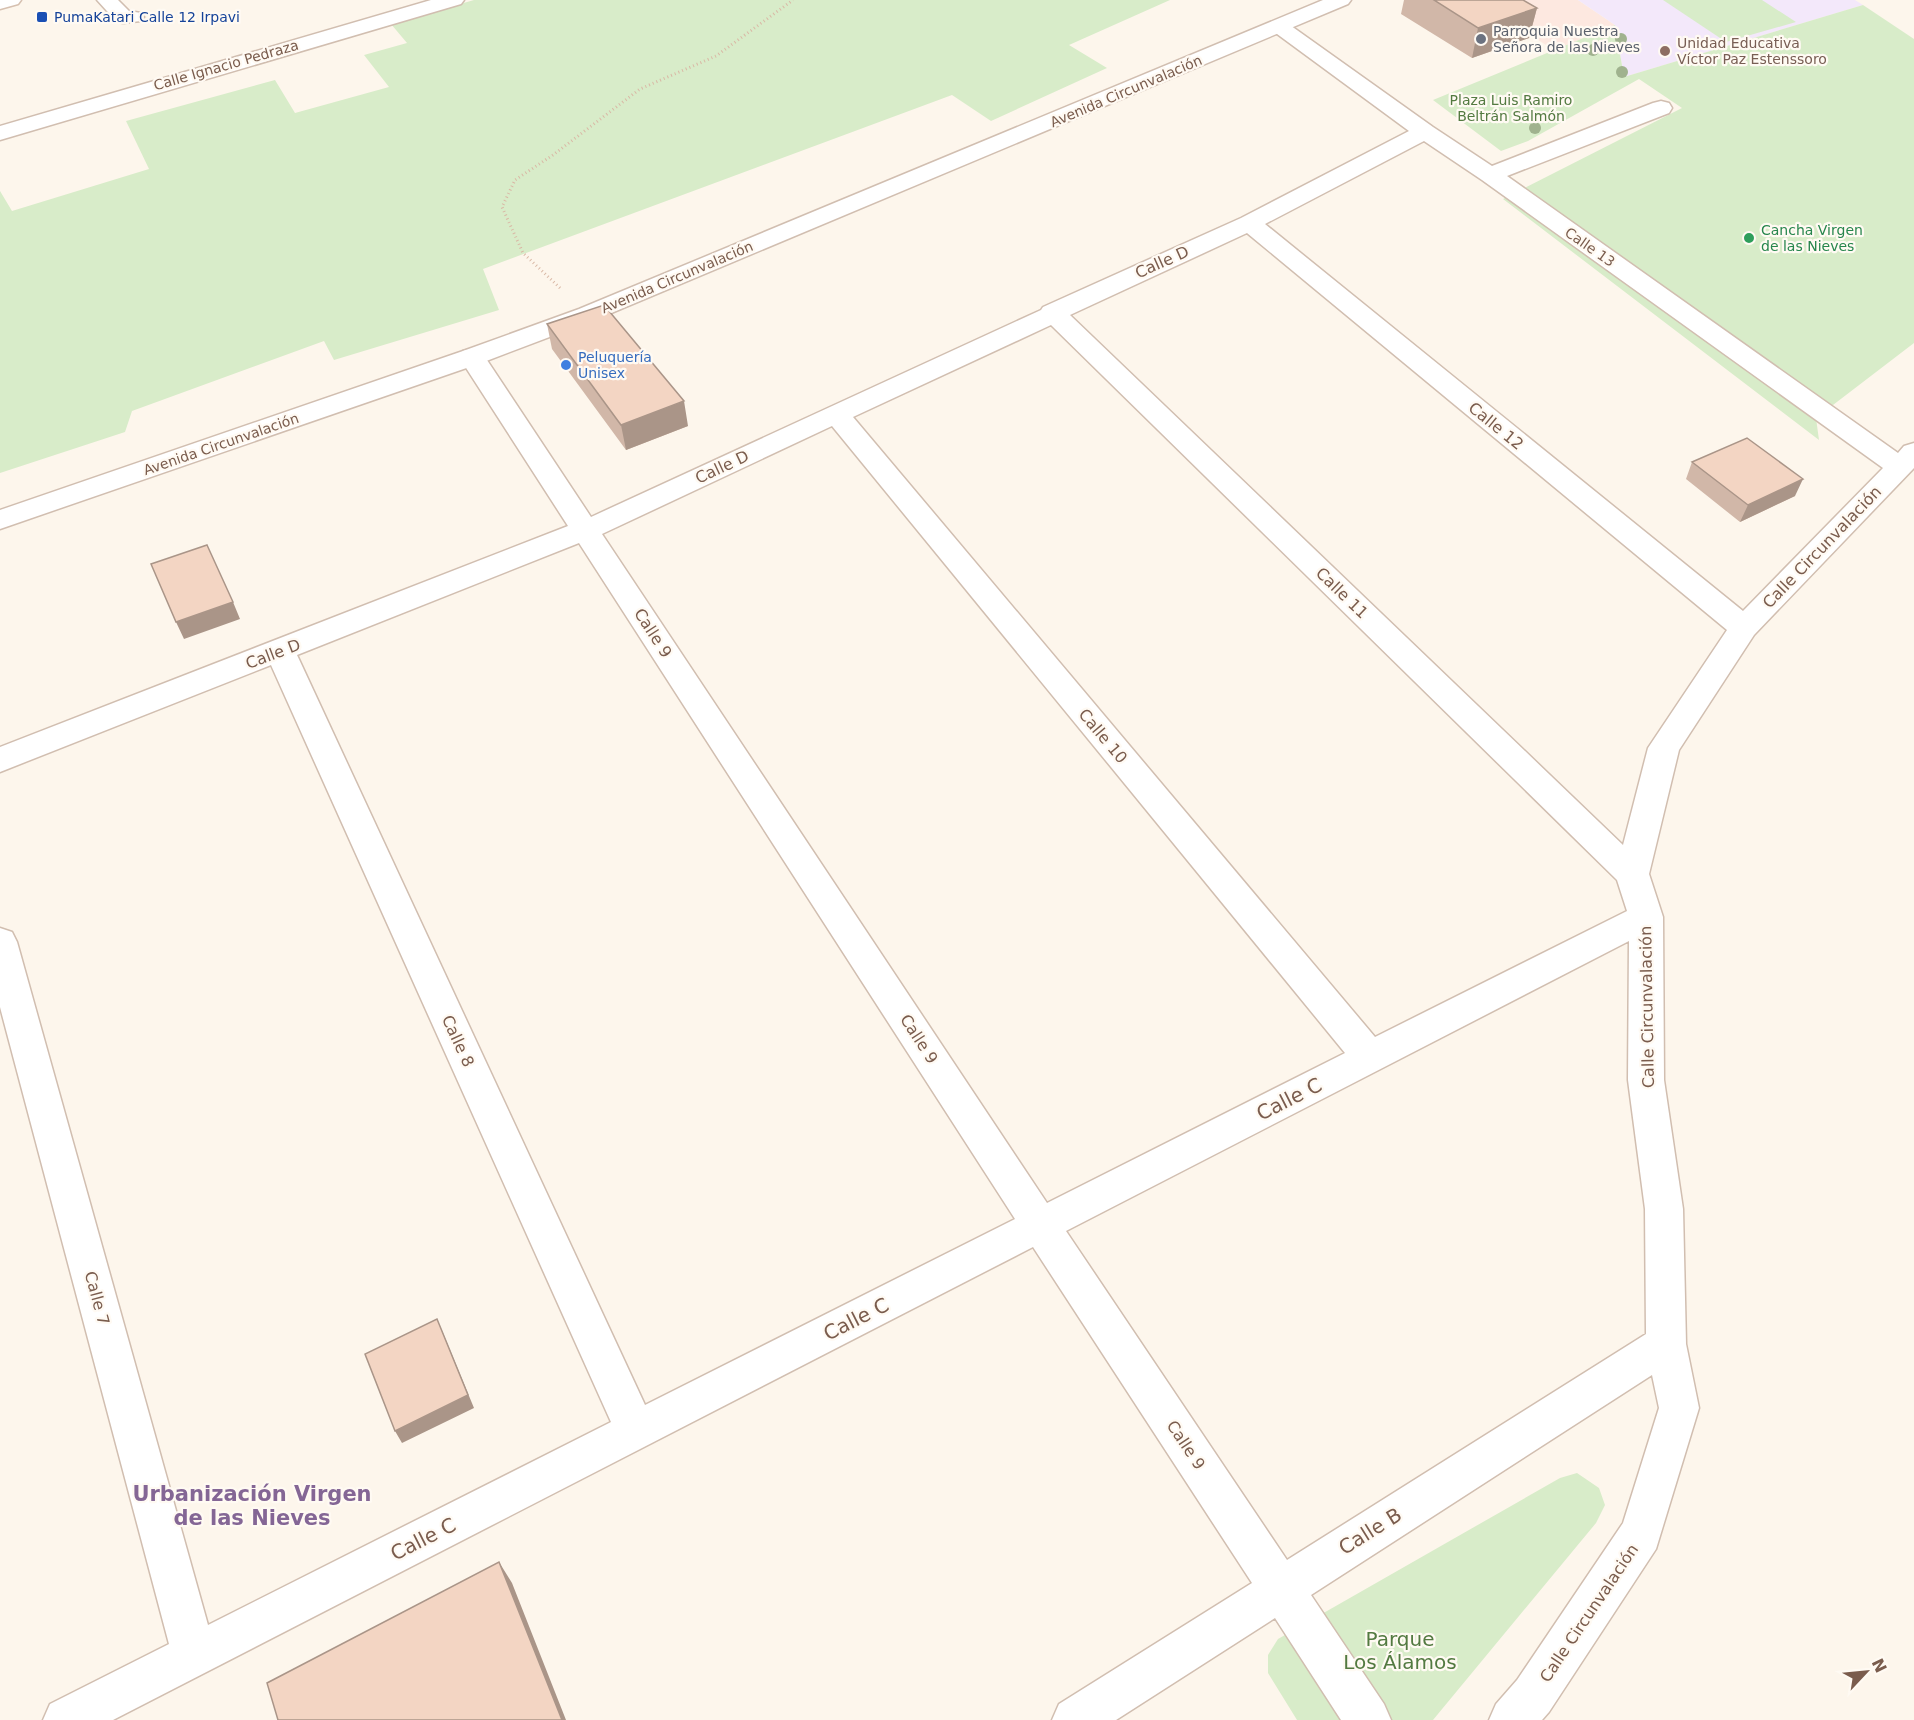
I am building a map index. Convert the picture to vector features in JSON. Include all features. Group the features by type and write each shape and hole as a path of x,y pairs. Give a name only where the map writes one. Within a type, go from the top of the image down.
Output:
{"street":[{"path":"0,3 11,0"},
{"path":"107,0 123,17 134,17"},
{"name":"Calle Ignacio Pedraza","path":"0,133 454,0"},
{"name":"Avenida Circunvalación","path":"0,520 472,357 588,314 1341,0"},
{"name":"Calle 13","path":"1280,27 1425,132 1907,459"},
{"path":"1490,175 1661,108"},
{"name":"Calle D","path":"0,760 586,530 1052,312 1249,223 1425,132"},
{"name":"Calle 12","path":"1249,223 1744,628"},
{"name":"Calle 11","path":"1052,312 1632,874"},
{"name":"Calle 9","path":"472,357 1040,1225 1368,1720"},
{"name":"Calle 10","path":"836,414 1371,1058"},
{"name":"Calle Circunvalación","path":"1512,1720 1533,1696 1641,1534 1679,1408 1665,1344 1664,1209 1646,1080 1646,917 1632,874 1664,748 1744,628 1907,459"},
{"name":"Calle 8","path":"280,651 636,1430"},
{"name":"Calle C","path":"66,1720 1646,917"},
{"name":"Calle 7","path":"0,942 194,1655"},
{"name":"Calle B","path":"1075,1720 1280,1587 1665,1344"}],"path":[{"path":"588,314 523,252 502,207 515,180 553,155 640,89 716,56 793,0"}],"shaded area":[{"path":"1475,0 1578,0 1615,25 1554,50"},
{"name":"Unidad Educativa Víctor Paz Estenssoro","path":"1578,0 1855,0 1863,5 1624,77 1615,25"}],"green space":[{"path":"474,0 1170,0 1069,45 1107,68 991,121 952,95 483,269 499,310 334,360 324,341 132,411 125,432 0,473 0,191 12,211 149,169 126,121 275,80 295,113 389,87 364,55 407,43 391,24"},
{"path":"1663,0 1762,0 1796,22 1726,42"},
{"name":"Cancha Virgen de las Nieves","path":"1863,5 1914,39 1914,343 1816,418 1819,440 1503,199 1682,108 1639,79 1528,141 1501,151 1433,100 1615,25 1624,77"},
{"name":"Parque Los Álamos","path":"1577,1473 1599,1488 1605,1505 1596,1523 1433,1720 1297,1720 1268,1673 1268,1655 1278,1639 1560,1478"}],"building":[{"path":"1434,0 1523,0 1537,8 1478,28"},
{"path":"604,305 684,401 621,425 547,324"},
{"path":"1747,438 1803,479 1748,505 1692,462"},
{"path":"207,545 233,602 176,622 151,564"},
{"path":"437,1319 468,1395 395,1431 365,1354"},
{"path":"499,1562 562,1720 278,1720 267,1683"}],"place":[{"name":"PumaKatari Calle 12 Irpavi","path":"42,17"},
{"name":"Parroquia Nuestra Señora de las Nieves","path":"1481,39"},
{"name":"Unidad Educativa Víctor Paz Estenssoro","path":"1665,51"},
{"name":"Cancha Virgen de las Nieves","path":"1749,238"},
{"name":"Peluquería Unisex","path":"566,365"}],"district":[{"name":"Urbanización Virgen de las Nieves","path":"252,1506"}],"park label":[{"name":"Plaza Luis Ramiro Beltrán Salmón","path":"1511,108"}]}
